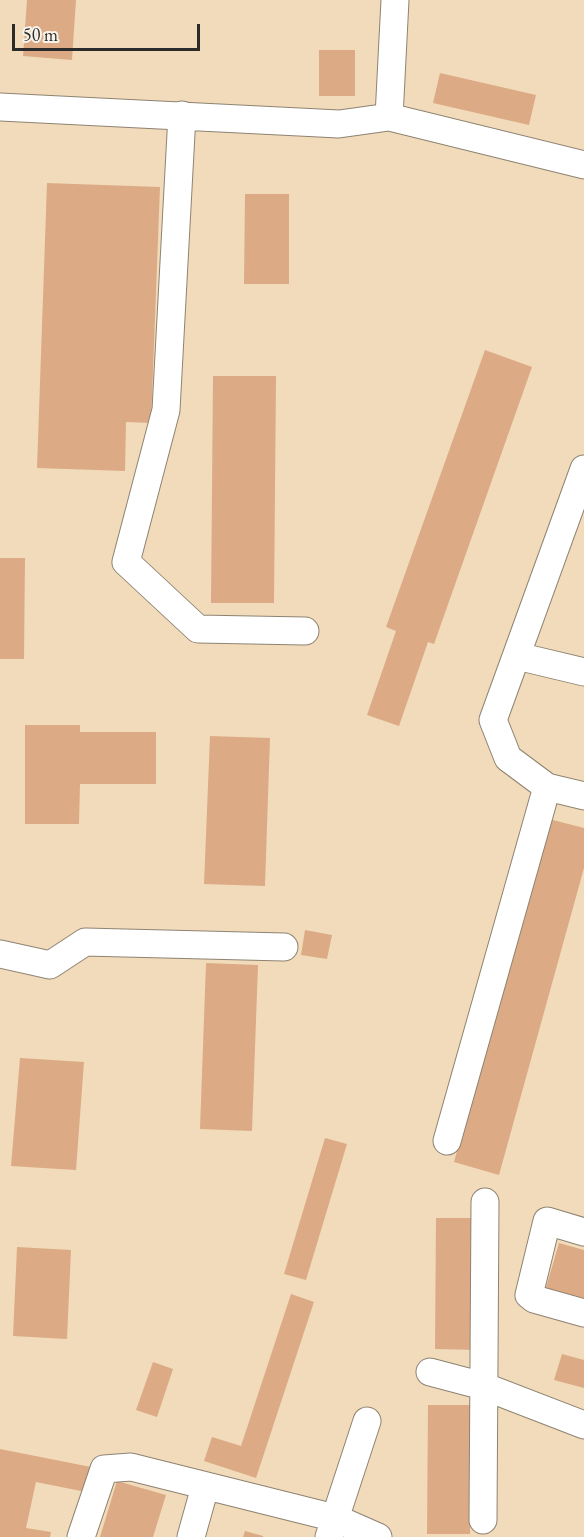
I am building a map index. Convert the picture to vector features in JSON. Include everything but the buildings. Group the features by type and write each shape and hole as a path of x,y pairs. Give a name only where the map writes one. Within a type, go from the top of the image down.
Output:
{"street":[{"path":"389,117 395,0"},
{"path":"0,107 339,124 389,117 584,165"},
{"path":"182,115 166,410 126,562 198,629 305,631"},
{"path":"584,470 493,720 508,758 547,787 584,796"},
{"path":"517,656 584,672"},
{"path":"447,1141 547,787"},
{"path":"0,954 50,965 85,942 284,947"},
{"path":"483,1520 485,1202"},
{"path":"584,1232 547,1221 529,1295 534,1299 584,1313"},
{"path":"430,1371 483,1386 584,1425"},
{"path":"332,1528 367,1420"},
{"path":"81,1537 104,1468 131,1467 206,1487 332,1528 378,1537"},
{"path":"191,1537 206,1487"}]}
